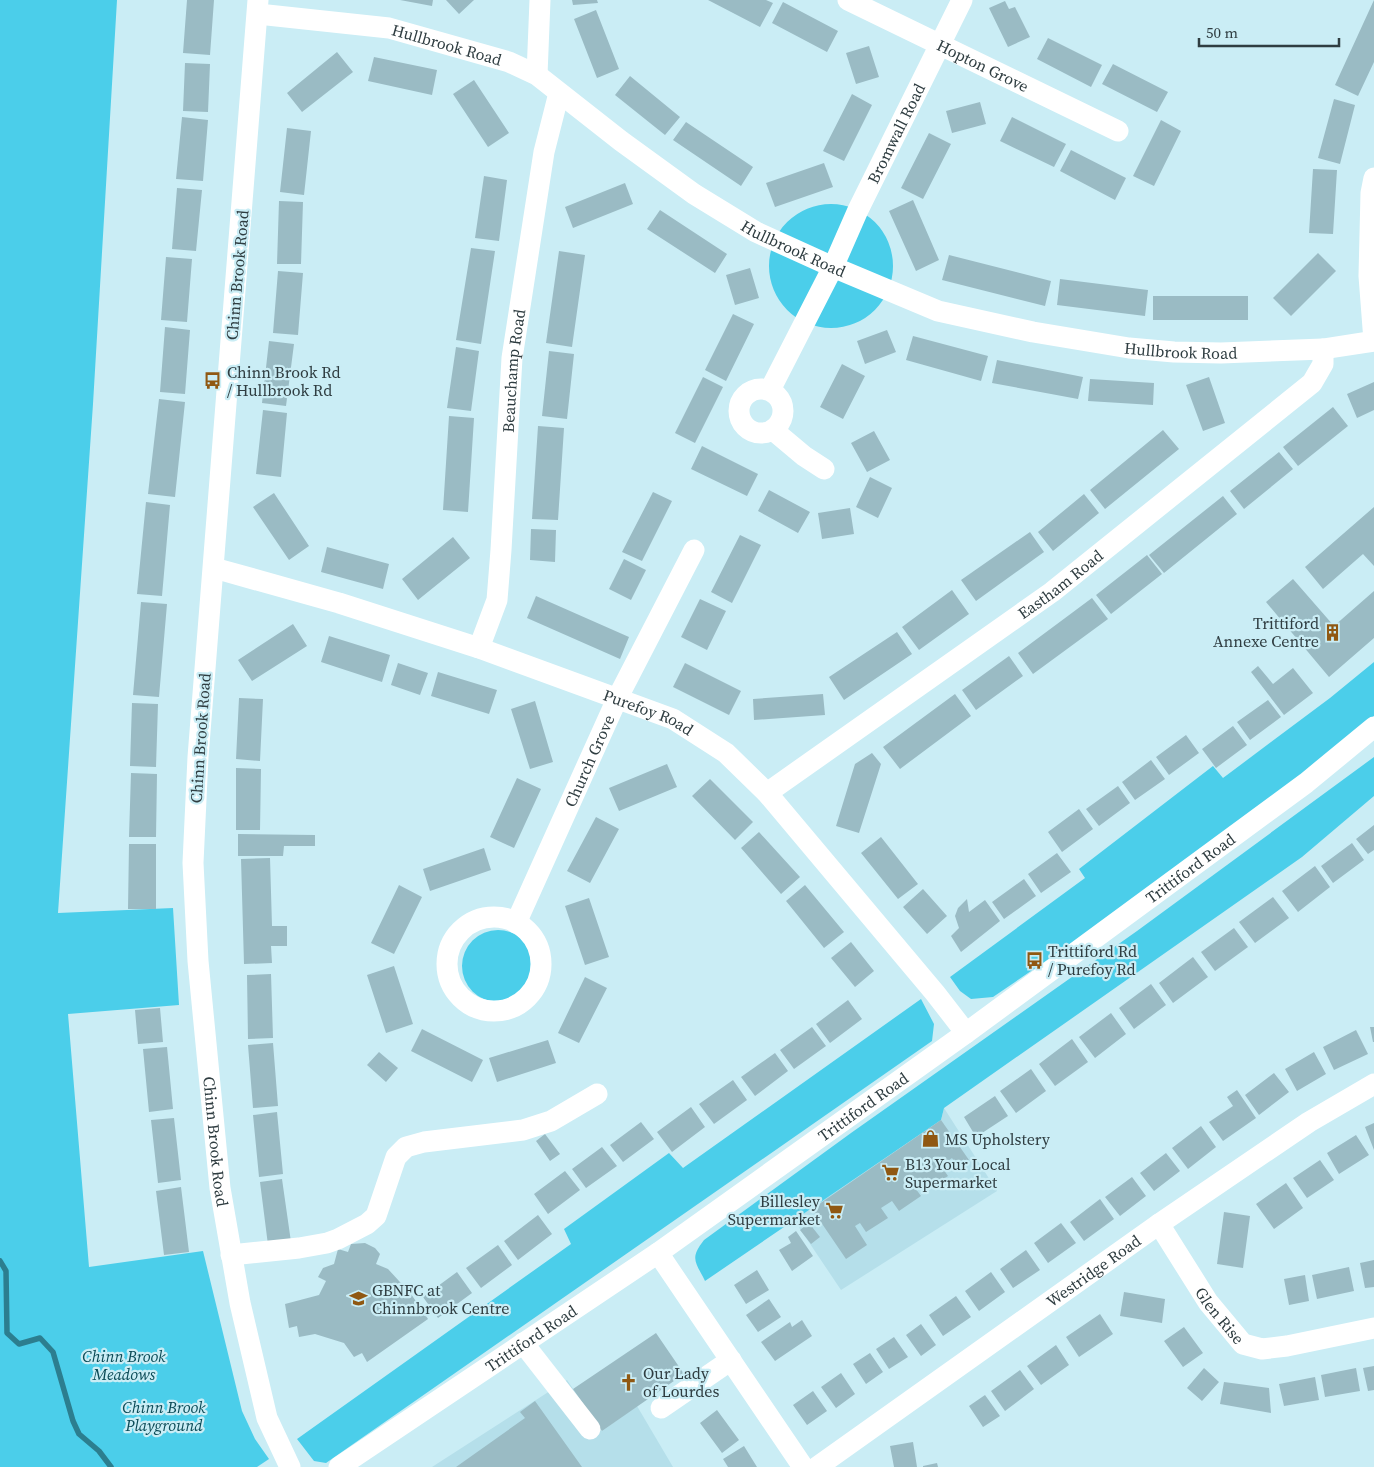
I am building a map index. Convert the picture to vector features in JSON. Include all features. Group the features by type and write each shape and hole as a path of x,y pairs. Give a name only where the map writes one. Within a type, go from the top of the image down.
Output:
{"street":[{"path":"537,75 540,0"},
{"name":"Hopton Grove","path":"848,0 1118,131"},
{"name":"Bromwall Road","path":"770,390 833,267 858,210 962,0"},
{"name":"Hullbrook Road","path":"258,7 389,28 509,62 537,75 621,141 694,194 756,232 938,311 1034,332 1129,348 1174,352 1221,353 1324,349 1374,341"},
{"name":"Chinn Brook Road","path":"258,7 198,757 193,863 198,961 220,1188 240,1303 267,1418 290,1467"},
{"name":"Beauchamp Road","path":"479,648 496,600 501,550 512,358 544,152 559,93"},
{"path":"1374,178 1371,193 1368,276 1374,341"},
{"name":"Eastham Road","path":"767,792 1059,586 1312,383 1323,364 1324,349"},
{"path":"763,388 770,390 781,399 783,406 782,420 773,430 766,433 758,433 745,427 739,413 743,398 748,392 763,388"},
{"path":"773,430 804,456 824,469"},
{"name":"Church Grove","path":"516,922 617,699 694,550"},
{"name":"Purefoy Road","path":"214,568 339,603 479,648 673,719 726,753 767,792 936,993 966,1033"},
{"name":"Trittiford Road","path":"339,1467 658,1253 966,1033 1306,783 1374,728"},
{"path":"486,918 501,918 516,922 528,932 537,944 541,959 540,974 535,988 525,1000 512,1008 497,1011 482,1010 468,1003 457,992 450,978 447,963 450,947 459,933 471,923 486,918"},
{"name":"Westridge Road","path":"817,1467 1159,1224 1309,1122 1374,1084"},
{"path":"231,1255 299,1248 328,1243 338,1239 366,1224 376,1216 396,1157 406,1147 424,1142 505,1133 530,1128 551,1121 597,1094"},
{"name":"Glen Rise","path":"1159,1224 1208,1302 1243,1344 1262,1349 1287,1346 1374,1328"},
{"path":"658,1253 803,1467"},
{"path":"523,1343 590,1429"},
{"path":"661,1408 731,1360"}],"shaded area":[{"path":"944,1108 997,1191 841,1290 794,1220 941,1120"},
{"path":"567,1380 602,1431 637,1406 673,1467 432,1467"}],"green space":[{"name":"Chinn Brook Meadows","path":"0,0 117,0 93,404 58,913 173,908 179,1005 68,1014 89,1267 203,1251 242,1411 255,1439 269,1459 257,1467 0,1467"},
{"path":"831,204 855,209 875,222 888,242 893,266 888,290 875,310 855,323 831,328 807,323 787,310 774,290 769,266 774,242 787,222 807,209"},
{"path":"1374,662 1374,716 1304,776 1097,926 993,997 971,999 960,991 950,977 1085,878 1079,869 1213,766 1223,778 1330,698"},
{"path":"1374,757 1374,796 1302,857 944,1108 941,1120 705,1281 695,1256 704,1240 851,1133 1137,931"},
{"path":"505,930 524,940 532,952 534,966 532,980 524,992 512,1000 491,1002 472,992 464,980 462,959 472,940 484,932"},
{"path":"921,999 934,1024 932,1041 326,1463 314,1461 297,1439 571,1244 564,1229 669,1153 683,1168"}],"building":[{"path":"187,0 214,0 210,55 183,53"},
{"path":"400,0 433,0 432,6"},
{"path":"446,0 474,0 459,14"},
{"path":"572,0 597,0 598,3 573,5"},
{"path":"708,0 766,0 773,3 760,27"},
{"path":"1374,0 1374,62 1358,96 1335,85"},
{"path":"1005,1 1009,9 1015,7 1030,37 1008,47 989,8"},
{"path":"783,2 838,31 827,52 772,23"},
{"path":"596,10 619,69 597,78 574,19"},
{"path":"1048,38 1102,65 1091,87 1037,59"},
{"path":"869,46 879,77 856,84 846,53"},
{"path":"337,52 353,72 302,112 287,93"},
{"path":"374,57 437,70 432,95 368,81"},
{"path":"185,63 210,64 208,112 183,111"},
{"path":"1113,64 1168,92 1157,112 1102,84"},
{"path":"630,76 680,117 665,135 615,95"},
{"path":"474,80 509,133 488,147 453,94"},
{"path":"852,94 872,105 844,161 823,151"},
{"path":"1334,99 1355,105 1340,164 1318,158"},
{"path":"980,102 986,124 952,133 946,111"},
{"path":"182,117 208,120 203,181 176,179"},
{"path":"1012,117 1066,144 1054,167 1000,141"},
{"path":"1161,120 1181,131 1154,186 1133,176"},
{"path":"686,122 753,167 741,186 673,140"},
{"path":"287,128 311,131 304,195 280,192"},
{"path":"929,133 951,144 923,199 901,188"},
{"path":"1071,150 1126,178 1115,200 1060,171"},
{"path":"824,163 833,187 775,207 766,183"},
{"path":"1313,169 1337,170 1333,234 1309,233"},
{"path":"484,176 507,180 499,241 475,238"},
{"path":"625,183 633,204 573,228 565,207"},
{"path":"177,188 202,190 196,251 172,249"},
{"path":"913,200 939,260 916,271 889,211"},
{"path":"279,201 303,202 301,264 277,264"},
{"path":"660,210 727,254 715,273 647,229"},
{"path":"471,248 495,251 481,344 456,340"},
{"path":"559,251 585,255 572,347 546,343"},
{"path":"1318,253 1336,271 1291,316 1273,298"},
{"path":"949,255 1051,281 1045,306 942,280"},
{"path":"166,257 192,259 187,322 161,320"},
{"path":"750,268 759,298 735,305 726,275"},
{"path":"278,271 303,273 298,335 273,333"},
{"path":"1060,279 1148,290 1145,316 1057,305"},
{"path":"1153,296 1248,296 1248,320 1153,320"},
{"path":"733,314 754,324 726,381 705,370"},
{"path":"165,327 190,330 185,394 160,392"},
{"path":"887,330 896,352 865,364 857,341"},
{"path":"913,336 988,356 981,381 906,360"},
{"path":"269,341 294,344 286,406 262,403"},
{"path":"456,347 479,351 471,411 447,408"},
{"path":"549,351 574,354 567,419 542,416"},
{"path":"997,360 1083,377 1078,399 992,383"},
{"path":"842,364 865,376 843,419 820,407"},
{"path":"703,377 723,387 695,443 675,433"},
{"path":"1209,377 1225,423 1203,431 1186,385"},
{"path":"1090,379 1154,383 1153,405 1088,401"},
{"path":"1374,382 1374,410 1357,418 1347,394"},
{"path":"159,399 185,402 175,497 148,494"},
{"path":"1333,407 1348,426 1298,466 1283,447"},
{"path":"263,410 287,413 281,477 256,474"},
{"path":"449,416 474,418 468,512 443,510"},
{"path":"538,426 564,428 558,520 532,519"},
{"path":"1163,430 1179,449 1105,509 1090,490"},
{"path":"874,431 890,460 867,472 851,443"},
{"path":"702,446 758,474 747,496 691,469"},
{"path":"1279,452 1293,469 1244,509 1230,491"},
{"path":"870,477 892,488 878,518 856,507"},
{"path":"769,490 810,512 798,533 758,511"},
{"path":"653,492 672,501 642,561 622,552"},
{"path":"274,493 309,546 289,560 253,507"},
{"path":"1084,494 1099,513 1053,551 1038,532"},
{"path":"1223,496 1237,514 1164,573 1149,555"},
{"path":"146,502 170,505 162,596 137,594"},
{"name":"Trittiford Annexe Centre","path":"1374,507 1374,566 1363,554 1323,589 1305,567"},
{"path":"850,508 854,534 822,539 818,513"},
{"path":"531,529 556,530 555,562 530,560"},
{"path":"1030,532 1044,552 976,601 961,580"},
{"path":"740,535 761,545 732,603 711,592"},
{"path":"453,537 470,558 418,600 402,579"},
{"path":"327,547 389,564 383,589 321,572"},
{"path":"1147,555 1162,574 1111,614 1096,595"},
{"path":"624,559 646,570 631,600 609,589"},
{"name":"Trittiford Annexe Centre","path":"1293,579 1334,626 1374,591 1374,638 1329,677 1266,602"},
{"path":"952,590 969,614 919,650 902,627"},
{"path":"536,596 629,637 620,659 527,618"},
{"path":"1092,598 1108,619 1033,674 1018,653"},
{"path":"700,599 726,611 707,650 681,637"},
{"path":"141,602 167,604 159,697 133,695"},
{"path":"293,624 307,646 252,681 238,660"},
{"path":"897,632 912,654 844,700 829,677"},
{"path":"329,636 390,655 382,682 321,662"},
{"path":"1009,656 1023,676 976,710 962,690"},
{"path":"398,663 428,673 420,695 391,685"},
{"path":"685,663 741,691 729,715 673,687"},
{"path":"1258,666 1273,684 1293,668 1313,693 1284,715 1251,672"},
{"path":"438,672 497,690 489,714 431,696"},
{"path":"823,694 825,715 754,720 753,699"},
{"path":"955,694 971,716 900,769 883,747"},
{"path":"239,698 263,699 260,761 236,759"},
{"path":"1268,700 1281,717 1250,740 1237,722"},
{"path":"535,701 553,762 530,769 511,709"},
{"path":"132,703 158,704 156,767 130,766"},
{"path":"1233,726 1247,745 1216,768 1202,749"},
{"path":"1186,735 1199,753 1169,775 1156,757"},
{"path":"872,753 881,764 859,833 836,826 855,764"},
{"path":"1151,760 1165,779 1135,800 1122,782"},
{"path":"667,764 677,787 619,811 609,788"},
{"path":"236,768 261,769 260,830 236,830"},
{"path":"131,773 157,774 156,837 129,837"},
{"path":"517,778 541,789 514,848 490,837"},
{"path":"710,779 753,822 735,840 692,796"},
{"path":"1118,786 1130,803 1099,826 1086,809"},
{"path":"1079,809 1093,829 1062,852 1048,832"},
{"path":"596,817 619,829 590,883 567,871"},
{"path":"1374,825 1374,850 1368,854 1356,839"},
{"path":"759,832 800,877 781,894 741,848"},
{"path":"238,834 315,835 315,846 284,846 283,856 238,856"},
{"path":"881,837 918,884 898,899 861,853"},
{"path":"1352,843 1364,860 1333,883 1321,866"},
{"path":"129,844 156,844 156,909 128,909"},
{"path":"484,848 491,870 430,891 423,869"},
{"path":"1057,853 1071,872 1041,893 1028,874"},
{"path":"270,858 272,926 287,926 287,946 271,946 272,963 244,964 241,859"},
{"path":"1315,866 1330,887 1298,912 1282,891"},
{"path":"1024,879 1036,896 1004,919 992,902"},
{"path":"399,885 422,897 394,954 371,943"},
{"path":"805,885 844,932 824,948 786,901"},
{"path":"923,889 947,916 927,934 903,907"},
{"path":"1273,897 1289,918 1255,943 1239,922"},
{"path":"589,898 609,957 585,965 565,906"},
{"path":"967,899 969,912 985,900 1000,921 961,952 951,936 959,928 955,916 958,908"},
{"path":"1234,928 1248,947 1215,971 1201,952"},
{"path":"851,942 874,971 855,987 831,958"},
{"path":"1193,957 1208,977 1173,1003 1159,983"},
{"path":"394,966 413,1024 386,1033 367,975"},
{"path":"271,974 273,1038 248,1039 247,975"},
{"path":"585,977 607,988 579,1043 558,1033"},
{"path":"1151,984 1166,1005 1134,1029 1119,1008"},
{"path":"848,1000 862,1019 830,1043 816,1024"},
{"path":"160,1008 163,1042 138,1044 135,1010"},
{"path":"1111,1013 1126,1034 1095,1058 1079,1037"},
{"path":"812,1027 826,1046 794,1069 780,1050"},
{"path":"1370,1027 1374,1027 1374,1042 1373,1042"},
{"path":"422,1029 483,1060 472,1082 411,1051"},
{"path":"1356,1030 1368,1054 1334,1070 1323,1047"},
{"path":"1072,1039 1088,1062 1055,1086 1039,1064"},
{"path":"548,1040 556,1063 497,1082 489,1058"},
{"path":"273,1043 278,1106 253,1108 248,1045"},
{"path":"167,1047 173,1109 149,1112 143,1049"},
{"path":"379,1052 398,1068 386,1082 367,1065"},
{"path":"1314,1052 1326,1074 1297,1091 1285,1069"},
{"path":"775,1053 788,1071 755,1096 741,1077"},
{"path":"1031,1069 1046,1091 1016,1113 1000,1091"},
{"path":"1274,1073 1289,1092 1259,1115 1245,1095"},
{"path":"733,1080 747,1100 714,1124 699,1104"},
{"path":"1237,1090 1256,1118 1223,1141 1209,1122 1233,1106 1227,1097"},
{"path":"995,1096 1008,1116 976,1137 964,1117"},
{"path":"691,1107 705,1127 672,1152 657,1132"},
{"path":"277,1112 283,1174 259,1177 253,1115"},
{"path":"174,1118 181,1180 158,1183 151,1120"},
{"path":"941,1120 969,1160 958,1167 952,1158 941,1166 948,1176 928,1190 921,1180 913,1185 921,1196 899,1211 892,1201 881,1208 888,1218 866,1232 860,1223 855,1226 867,1245 846,1259 812,1209"},
{"path":"641,1122 654,1139 623,1162 610,1145"},
{"path":"1374,1123 1374,1150 1365,1127"},
{"path":"1201,1126 1216,1147 1188,1169 1172,1148"},
{"path":"545,1134 560,1154 550,1161 536,1141"},
{"path":"1356,1135 1369,1155 1339,1174 1327,1153"},
{"path":"602,1147 617,1166 586,1188 572,1169"},
{"path":"1166,1153 1180,1171 1154,1191 1140,1173"},
{"path":"1320,1160 1334,1180 1307,1198 1293,1178"},
{"path":"565,1171 580,1190 548,1214 534,1194"},
{"path":"1132,1177 1146,1196 1120,1216 1105,1197"},
{"path":"282,1179 291,1242 268,1245 260,1182"},
{"path":"1286,1183 1303,1208 1274,1229 1256,1204"},
{"path":"181,1187 189,1252 164,1255 156,1191"},
{"path":"1100,1199 1114,1219 1084,1241 1070,1222"},
{"path":"1224,1212 1250,1216 1243,1268 1217,1264"},
{"path":"538,1215 552,1234 518,1260 504,1241"},
{"path":"809,1223 820,1237 811,1244 800,1230"},
{"path":"1061,1223 1076,1243 1048,1263 1034,1243"},
{"path":"796,1231 813,1256 792,1271 779,1250 791,1243 788,1237"},
{"name":"GBNFC at Chinnbrook Centre","path":"365,1243 375,1248 380,1254 376,1264 388,1269 411,1294 428,1319 367,1362 362,1353 354,1357 344,1343 315,1334 299,1337 297,1326 289,1328 285,1304 319,1295 326,1281 318,1277 323,1268 334,1264 338,1249 348,1252 351,1244"},
{"path":"498,1245 512,1265 481,1288 466,1268"},
{"path":"1026,1250 1040,1270 1013,1288 1000,1269"},
{"path":"1374,1260 1374,1287 1365,1288 1360,1263"},
{"path":"1349,1267 1354,1291 1317,1299 1312,1275"},
{"path":"757,1270 769,1290 746,1304 734,1285"},
{"path":"457,1272 472,1293 438,1318 423,1297"},
{"path":"991,1272 1005,1292 979,1311 965,1291"},
{"path":"1305,1275 1309,1301 1289,1305 1284,1279"},
{"path":"1124,1292 1165,1299 1162,1323 1120,1316"},
{"path":"956,1296 971,1317 943,1336 929,1315"},
{"path":"769,1299 781,1317 758,1332 746,1315"},
{"path":"1100,1314 1113,1334 1079,1357 1066,1337"},
{"path":"802,1320 812,1336 775,1361 761,1342 790,1322 792,1327"},
{"path":"921,1324 936,1345 921,1356 906,1335"},
{"path":"1184,1327 1203,1353 1183,1367 1164,1341"},
{"name":"Our Lady of Lourdes","path":"656,1333 684,1374 602,1431 573,1389"},
{"path":"894,1337 908,1357 889,1369 876,1349"},
{"path":"1056,1345 1069,1365 1041,1385 1027,1366"},
{"path":"870,1353 883,1372 866,1384 853,1364"},
{"path":"1374,1366 1374,1390 1368,1391 1363,1368"},
{"path":"1204,1368 1219,1382 1202,1401 1187,1388"},
{"path":"1356,1368 1360,1391 1325,1397 1321,1375"},
{"path":"1020,1370 1034,1389 1005,1411 991,1391"},
{"path":"841,1373 855,1394 836,1408 821,1387"},
{"path":"1315,1377 1319,1400 1284,1406 1279,1384"},
{"path":"1224,1382 1269,1388 1271,1413 1220,1404"},
{"path":"813,1391 827,1411 807,1425 793,1405"},
{"path":"985,1395 1000,1416 983,1427 969,1406"},
{"path":"535,1401 582,1467 456,1467 525,1418 520,1412"},
{"path":"717,1410 739,1440 722,1453 700,1423"},
{"path":"913,1442 917,1467 894,1467 890,1446"},
{"path":"744,1446 757,1467 728,1467 723,1459"},
{"path":"937,1463 938,1467 923,1467 923,1466"}],"waterway":[{"path":"0,1261 6,1271 7,1333 19,1344 40,1338 53,1352 73,1421 79,1434 99,1451 111,1467"}],"place":[{"name":"Chinn Brook Rd / Hullbrook Rd","path":"213,381"},
{"name":"Trittiford Annexe Centre","path":"1333,632"},
{"name":"Trittiford Rd / Purefoy Rd","path":"1034,960"},
{"name":"MS Upholstery","path":"931,1139"},
{"name":"B13 Your Local Supermarket","path":"891,1173"},
{"name":"Billesley Supermarket","path":"834,1210"},
{"name":"GBNFC at Chinnbrook Centre","path":"358,1299"},
{"name":"Our Lady of Lourdes","path":"629,1382"}],"park label":[{"name":"Chinn Brook Playground","path":"164,1416"}]}
